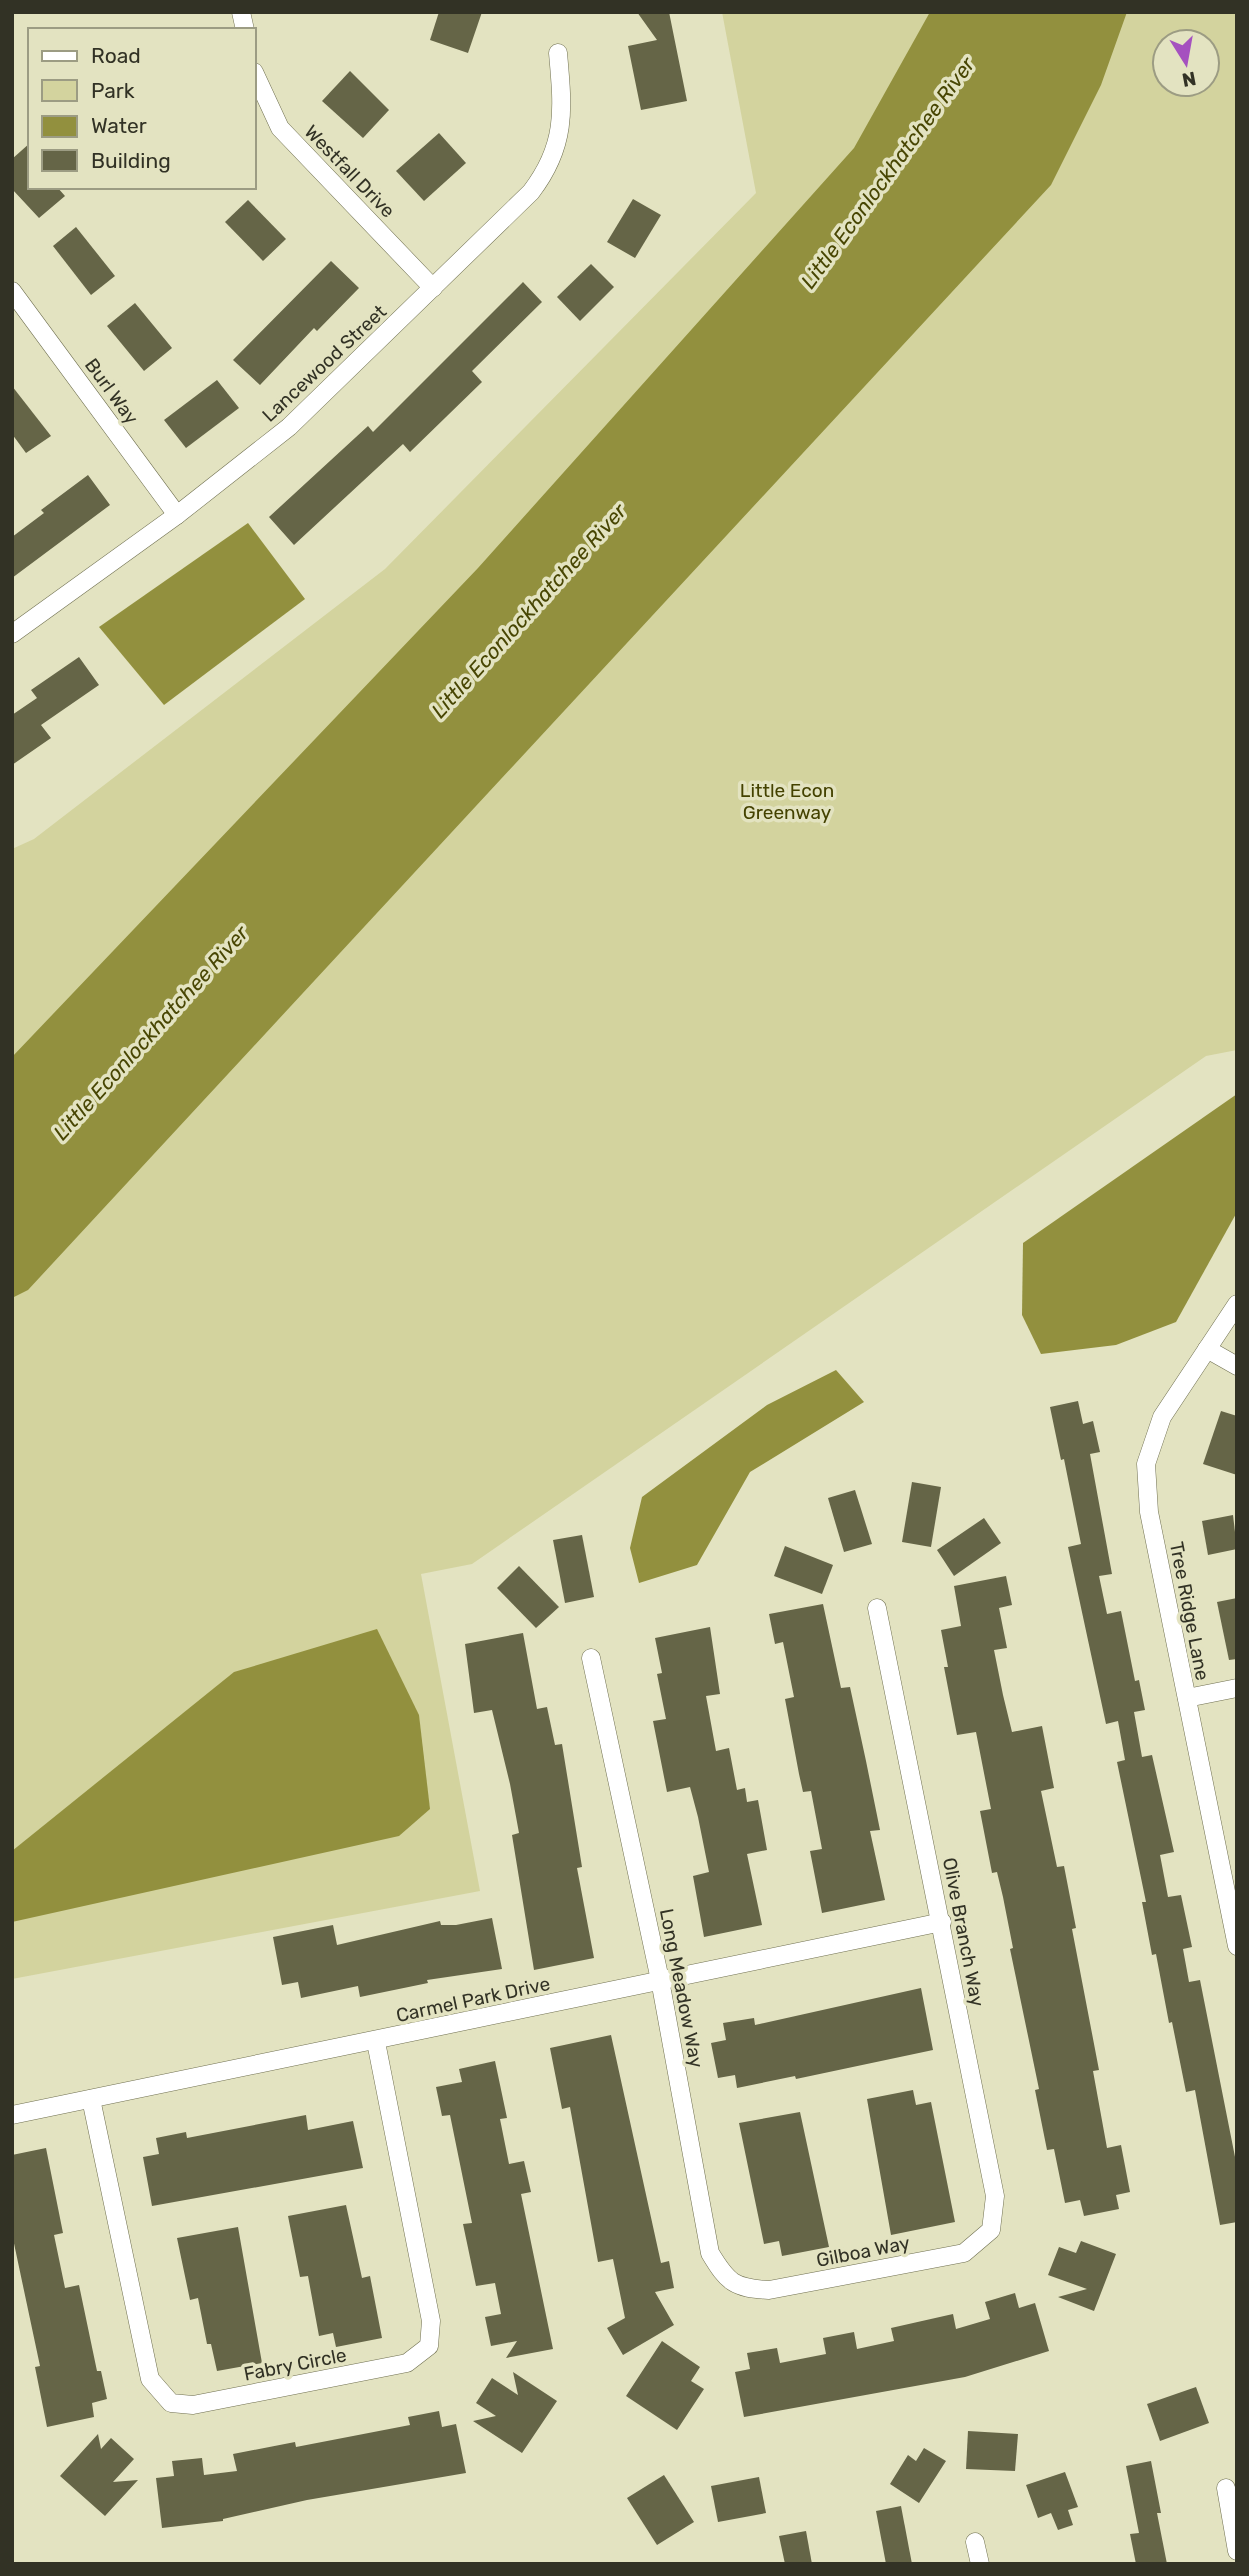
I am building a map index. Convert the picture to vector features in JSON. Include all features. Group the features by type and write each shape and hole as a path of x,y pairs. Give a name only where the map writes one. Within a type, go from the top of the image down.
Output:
{"street":[{"name":"Lancewood Street","path":"12,634 177,515 289,427 531,192 549,168 559,138 562,97 558,53"},
{"name":"Westfall Drive","path":"256,76 280,128 433,288"},
{"name":"Burl Way","path":"12,291 177,515"},
{"name":"Tree Ridge Lane","path":"1237,1304 1162,1417 1146,1464 1149,1512 1237,1946"},
{"path":"1207,1349 1237,1366"},
{"name":"Olive Branch Way","path":"877,1608 995,2196 991,2230 964,2253"},
{"name":"Long Meadow Way","path":"591,1658 660,1980 710,2253 724,2277 742,2288 769,2290"},
{"path":"1186,1698 1237,1688"},
{"name":"Carmel Park Drive","path":"12,2115 376,2042 942,1922"},
{"name":"Fabry Circle","path":"91,2099 150,2379 171,2403 193,2405 407,2363 429,2346 431,2320 376,2042"},
{"name":"Gilboa Way","path":"769,2290 964,2253"},
{"path":"1226,2488 1237,2551"},
{"path":"975,2542 980,2564"}],"green space":[{"name":"Little Econ Greenway","path":"722,12 1237,12 1237,1050 1206,1056 472,1564 421,1574 480,1891 12,1979 12,849 34,839 385,569 756,193"}],"water":[{"name":"Little Econlockhatchee River","path":"930,12 1127,12 1101,85 1051,185 28,1290 12,1298 12,1057 478,568 854,148"},
{"path":"248,523 305,599 164,705 99,627"},
{"path":"1237,1094 1237,1212 1176,1322 1116,1345 1041,1354 1022,1315 1023,1243"},
{"path":"836,1370 864,1402 750,1472 697,1565 639,1583 630,1548 642,1497 767,1405"},
{"path":"377,1629 419,1715 430,1809 399,1836 12,1922 12,1851 234,1672"}],"building":[{"path":"439,12 482,12 468,53 430,40"},
{"path":"637,12 669,12 687,101 641,110 628,46 657,40"},
{"path":"350,71 389,110 363,138 322,101"},
{"path":"439,133 466,163 424,201 396,171"},
{"path":"28,145 28,189 59,189 65,196 39,218 12,189 12,159"},
{"path":"633,199 661,215 635,258 607,242"},
{"path":"248,200 286,239 263,261 225,222"},
{"path":"76,227 115,276 91,295 53,246"},
{"path":"331,261 359,288 317,331 314,328 260,385 233,360"},
{"path":"591,264 614,287 580,321 557,297"},
{"path":"523,282 542,302 472,371 482,382 410,452 403,444 294,545 269,517 368,426 373,432"},
{"path":"135,303 172,348 144,371 107,326"},
{"path":"217,380 239,408 186,448 164,420"},
{"path":"12,386 51,436 26,453 12,434"},
{"path":"88,475 110,505 12,578 12,537 44,513 41,510"},
{"path":"79,657 99,685 41,725 51,738 12,765 12,715 37,698 31,690"},
{"path":"1078,1401 1083,1424 1093,1421 1100,1452 1090,1454 1112,1574 1099,1576 1107,1614 1121,1611 1135,1681 1139,1680 1145,1710 1134,1712 1142,1757 1152,1755 1174,1852 1160,1855 1168,1897 1181,1895 1192,1947 1183,1949 1189,1982 1200,1980 1237,2167 1237,2222 1220,2225 1195,2090 1186,2092 1156,1954 1152,1955 1142,1902 1146,1902 1117,1762 1125,1760 1118,1721 1106,1724 1068,1547 1081,1544 1064,1459 1061,1460 1050,1407"},
{"path":"1221,1411 1237,1416 1237,1475 1203,1464"},
{"path":"912,1482 941,1487 931,1547 902,1542"},
{"path":"855,1490 872,1544 844,1552 828,1498"},
{"path":"1233,1515 1237,1549 1208,1555 1202,1521"},
{"path":"984,1518 1001,1543 954,1576 937,1550"},
{"path":"582,1535 594,1597 565,1603 553,1540"},
{"path":"785,1546 833,1565 822,1594 774,1576"},
{"path":"519,1566 559,1607 536,1628 497,1588"},
{"path":"1006,1576 1012,1605 999,1608 1007,1648 994,1650 1003,1695 1012,1732 1042,1726 1054,1788 1041,1791 1057,1867 1064,1866 1076,1928 1072,1929 1099,2070 1093,2071 1107,2148 1121,2145 1130,2192 1116,2195 1119,2209 1084,2216 1080,2200 1065,2203 1054,2149 1047,2150 1035,2090 1039,2089 1010,1949 1013,1948 1003,1897 997,1872 992,1873 980,1811 991,1809 976,1732 957,1735 944,1667 948,1667 941,1630 961,1626 954,1586"},
{"path":"1237,1598 1237,1659 1229,1660 1217,1602"},
{"path":"823,1604 841,1688 850,1687 866,1761 880,1830 870,1831 885,1900 822,1913 810,1851 822,1849 811,1791 803,1792 799,1774 785,1699 794,1697 783,1642 775,1644 769,1614"},
{"path":"710,1627 720,1694 706,1696 716,1751 729,1748 737,1790 745,1788 747,1802 758,1800 767,1850 747,1854 762,1925 704,1937 693,1876 709,1872 698,1817 690,1787 667,1792 653,1721 666,1719 657,1674 662,1673 655,1638"},
{"path":"523,1633 537,1709 547,1707 555,1745 562,1744 582,1867 577,1868 594,1958 534,1970 512,1835 519,1833 510,1784 492,1710 474,1713 465,1644"},
{"path":"492,1918 502,1969 427,1980 428,1983 360,1997 358,1986 301,1998 298,1982 282,1985 273,1937 333,1925 337,1945 440,1921 441,1925 456,1925"},
{"path":"921,1988 933,2050 796,2079 795,2076 737,2088 735,2075 718,2078 711,2043 726,2040 723,2023 754,2018 755,2025"},
{"path":"611,2035 661,2263 669,2261 674,2288 655,2292 674,2325 623,2355 607,2328 625,2318 613,2259 598,2262 570,2107 562,2109 550,2048"},
{"path":"495,2061 507,2118 500,2119 509,2164 524,2161 531,2192 521,2194 553,2349 506,2358 517,2341 491,2346 485,2317 501,2314 495,2283 476,2286 463,2224 472,2223 450,2115 442,2116 436,2087 462,2082 459,2069"},
{"path":"913,2090 916,2105 931,2102 955,2222 891,2235 867,2099"},
{"path":"800,2112 829,2247 782,2256 779,2241 764,2244 739,2123"},
{"path":"306,2115 308,2130 353,2121 363,2168 152,2206 143,2157 159,2154 156,2138 186,2132 187,2138"},
{"path":"46,2148 63,2233 54,2235 65,2288 79,2285 97,2371 101,2371 107,2399 92,2403 94,2417 47,2427 35,2367 40,2366 12,2234 12,2155"},
{"path":"346,2205 362,2278 370,2276 382,2338 336,2347 333,2333 319,2336 308,2276 300,2277 288,2216"},
{"path":"238,2227 262,2363 217,2371 211,2344 207,2344 198,2298 190,2300 177,2238"},
{"path":"1081,2241 1116,2254 1094,2311 1058,2297 1087,2289 1048,2275 1059,2247 1076,2253"},
{"path":"1015,2293 1019,2308 1035,2303 1049,2351 965,2377 744,2417 735,2372 750,2369 747,2353 777,2348 780,2363 826,2354 823,2338 854,2332 857,2349 894,2341 891,2328 953,2314 956,2329 990,2319 985,2302"},
{"path":"662,2341 700,2367 691,2381 704,2389 677,2430 626,2396"},
{"path":"513,2372 557,2401 522,2453 473,2421 496,2416 476,2403 492,2378 518,2395"},
{"path":"1196,2387 1209,2423 1160,2441 1147,2404"},
{"path":"439,2411 442,2427 456,2424 466,2473 307,2500 223,2521 162,2528 156,2478 174,2476 172,2461 202,2458 204,2475 237,2471 233,2454 295,2442 296,2447 410,2425 408,2417"},
{"path":"968,2431 1018,2434 1015,2471 966,2469"},
{"path":"98,2434 101,2449 111,2438 134,2459 113,2482 138,2480 105,2516 60,2476"},
{"path":"924,2448 946,2461 919,2503 890,2484 908,2455 916,2461"},
{"path":"1151,2461 1167,2564 1136,2564 1130,2534 1139,2533 1126,2466"},
{"path":"1065,2472 1078,2507 1068,2510 1073,2525 1058,2530 1051,2513 1038,2518 1026,2485"},
{"path":"664,2475 694,2522 657,2545 627,2498"},
{"path":"759,2477 766,2513 718,2522 711,2486"},
{"path":"901,2506 912,2564 886,2564 876,2511"},
{"path":"806,2531 812,2564 785,2564 779,2536"}]}
